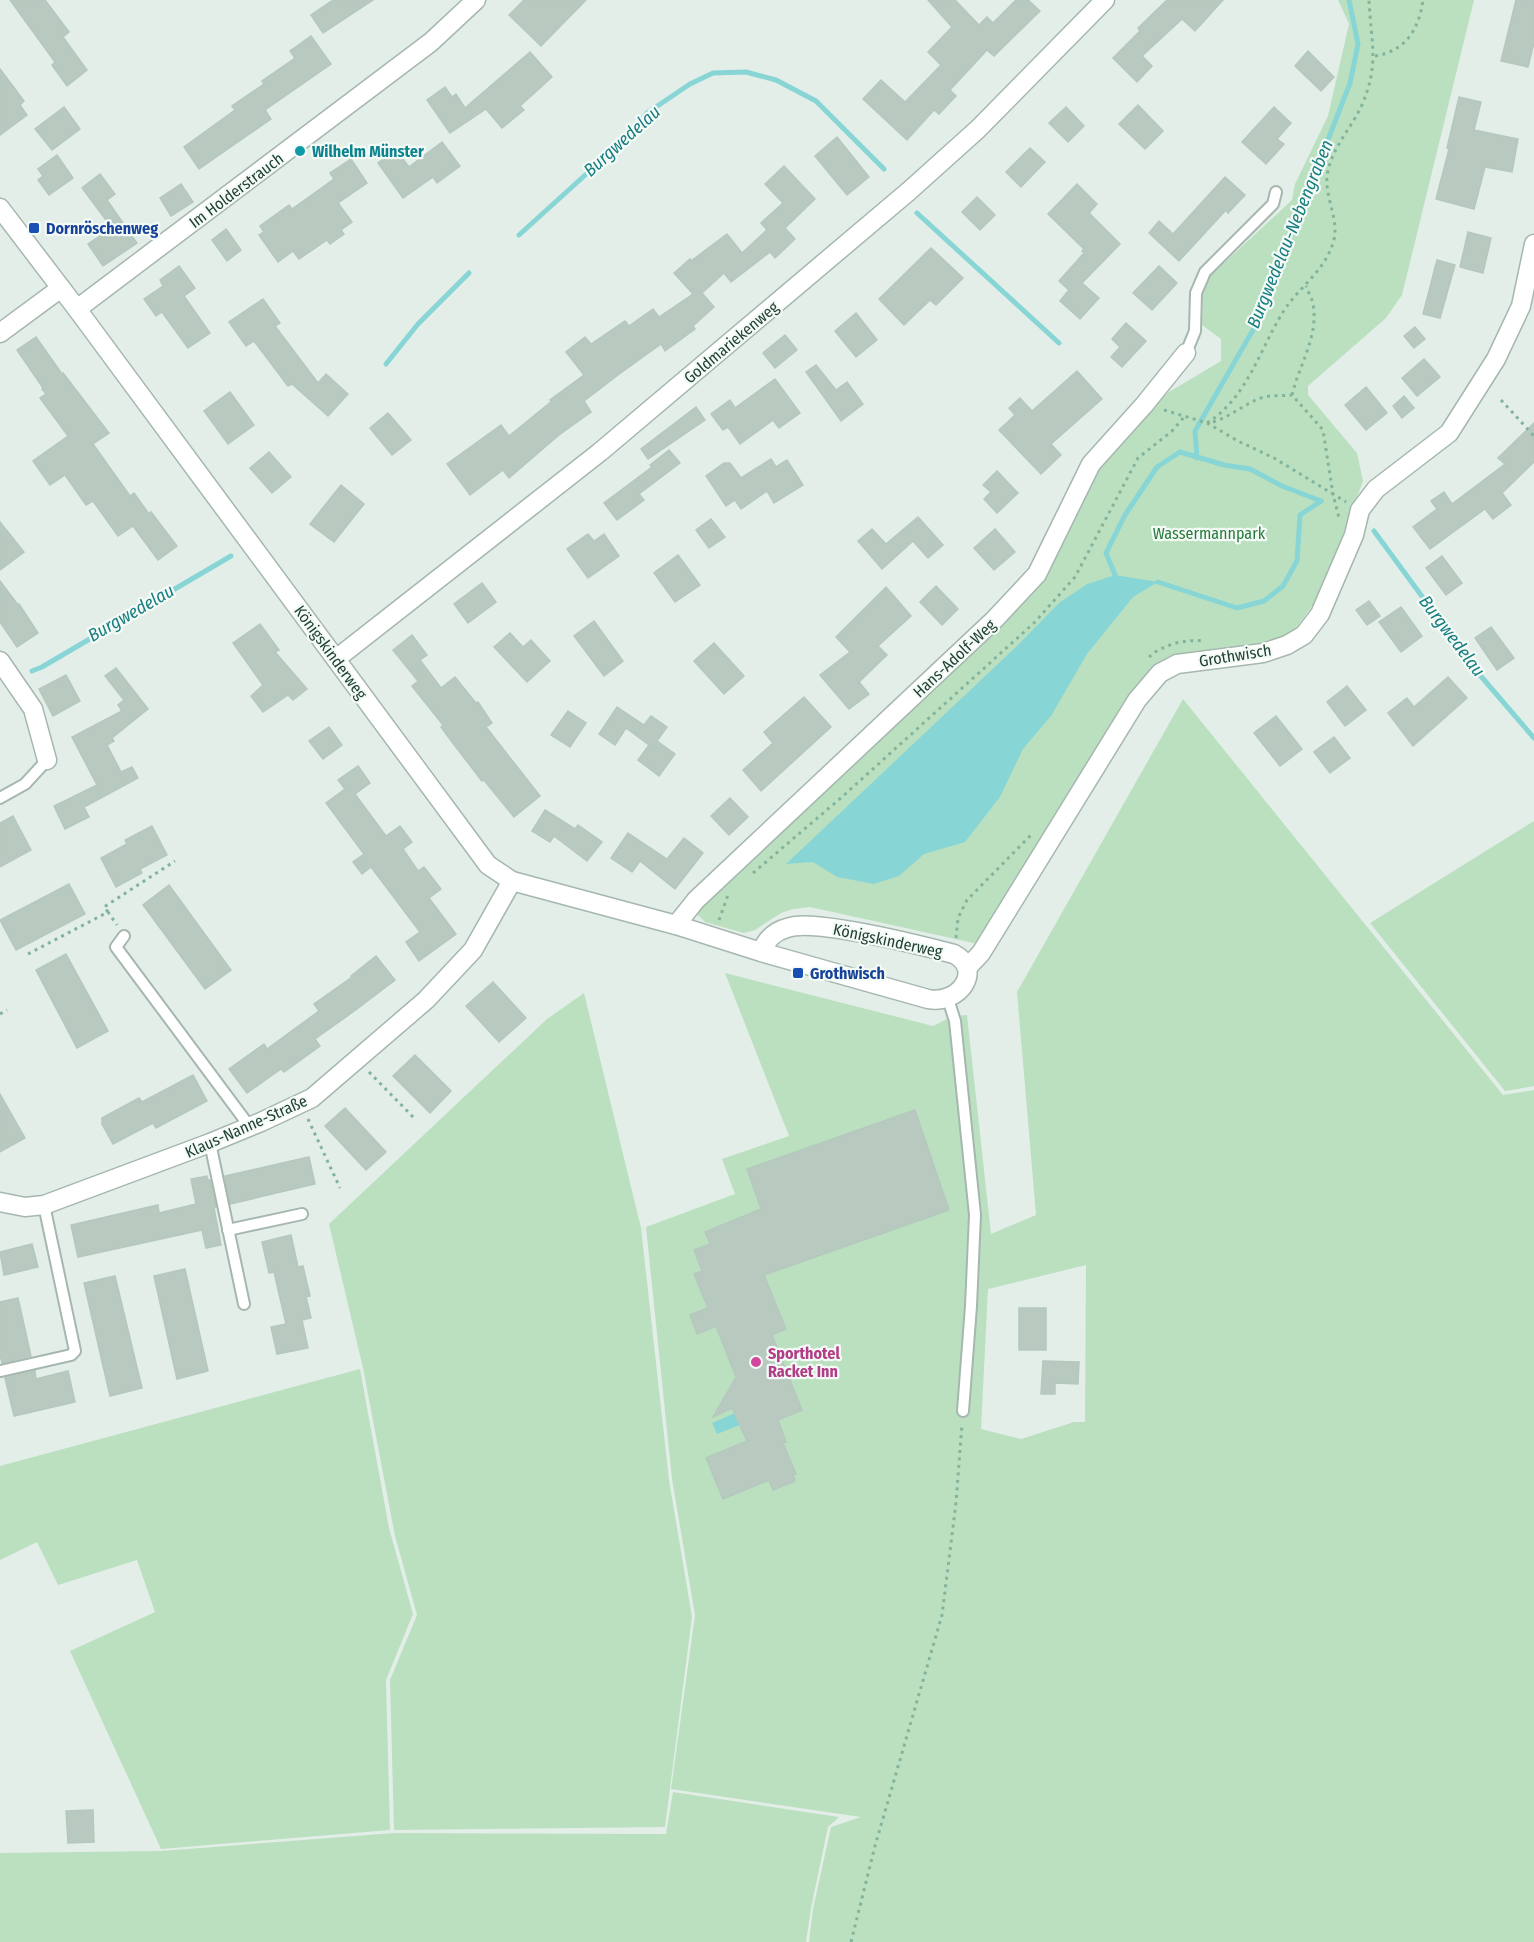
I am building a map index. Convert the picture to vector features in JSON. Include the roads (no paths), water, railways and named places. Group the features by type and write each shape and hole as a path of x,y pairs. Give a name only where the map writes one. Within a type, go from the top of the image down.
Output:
{"street":[{"name":"Im Holderstrauch","path":"77,309 431,42 476,0"},
{"name":"Goldmariekenweg","path":"336,659 600,452 883,213 978,129 1106,0"},
{"name":"Königskinderweg","path":"0,208 488,865 512,880 676,925 761,952 928,999 936,1001 948,999"},
{"name":"Grothwisch","path":"967,968 981,953 1137,700 1160,674 1176,664 1263,653 1287,645 1304,634 1320,614 1354,535 1360,510 1376,489 1449,433 1528,308 1534,244"},
{"path":"0,333 61,288"},
{"name":"Hans-Adolf-Weg","path":"676,925 696,900 995,619 1037,574 1091,464 1144,405 1186,353"},
{"path":"0,661 33,709 47,760"},
{"name":"Klaus-Nanne-Straße","path":"0,1202 25,1207 44,1205 210,1143 312,1098 426,1000 473,950 512,880"},
{"name":"Königskinderweg","path":"761,952 775,933 786,928 804,926 869,933 934,949 960,958 967,968"},
{"path":"948,999 962,986 966,979 967,968"}],"lane":[{"path":"1186,353 1195,331 1196,293 1205,272 1274,204 1276,192"},
{"path":"0,798 25,784 47,760"},
{"path":"124,936 116,947 250,1127"},
{"path":"948,999 955,1021 975,1215 963,1411"},
{"path":"210,1143 244,1304"},
{"path":"1,1371 71,1355 75,1351 44,1205"},
{"path":"228,1230 302,1214"}],"water":[{"path":"1115,575 1158,582 1133,597 1087,654 1051,716 1023,749 1000,797 965,842 924,854 899,876 874,884 837,877 813,862 786,864 1018,645 1059,603 1087,584"},
{"path":"735,1413 740,1425 717,1434 712,1423"}],"waterway":[{"name":"Burgwedelau-Nebengraben","path":"1197,458 1195,431 1257,323 1350,83 1358,44 1349,0"},
{"name":"Burgwedelau","path":"519,235 626,138 647,113 690,84 713,73 746,72 776,80 816,101 884,169"},
{"name":"Burgwedelau","path":"917,213 1059,343"},
{"name":"Burgwedelau","path":"386,364 418,324 469,273"},
{"name":"Burgwedelau","path":"1115,575 1106,553 1125,515 1157,467 1180,452 1224,465 1250,469 1282,486 1321,501"},
{"path":"1158,582 1237,608 1264,601 1283,586 1297,561 1300,515 1321,501"},
{"name":"Burgwedelau","path":"1374,531 1479,674 1534,738"},
{"name":"Burgwedelau","path":"32,671 231,556"}],"place":[{"name":"Wilhelm Münster","path":"300,151"},
{"name":"Dornröschenweg","path":"34,228"},
{"name":"Grothwisch","path":"798,973"},
{"name":"Sporthotel Racket Inn","path":"756,1362"}],"park label":[{"name":"Wassermannpark","path":"1209,533"}]}
